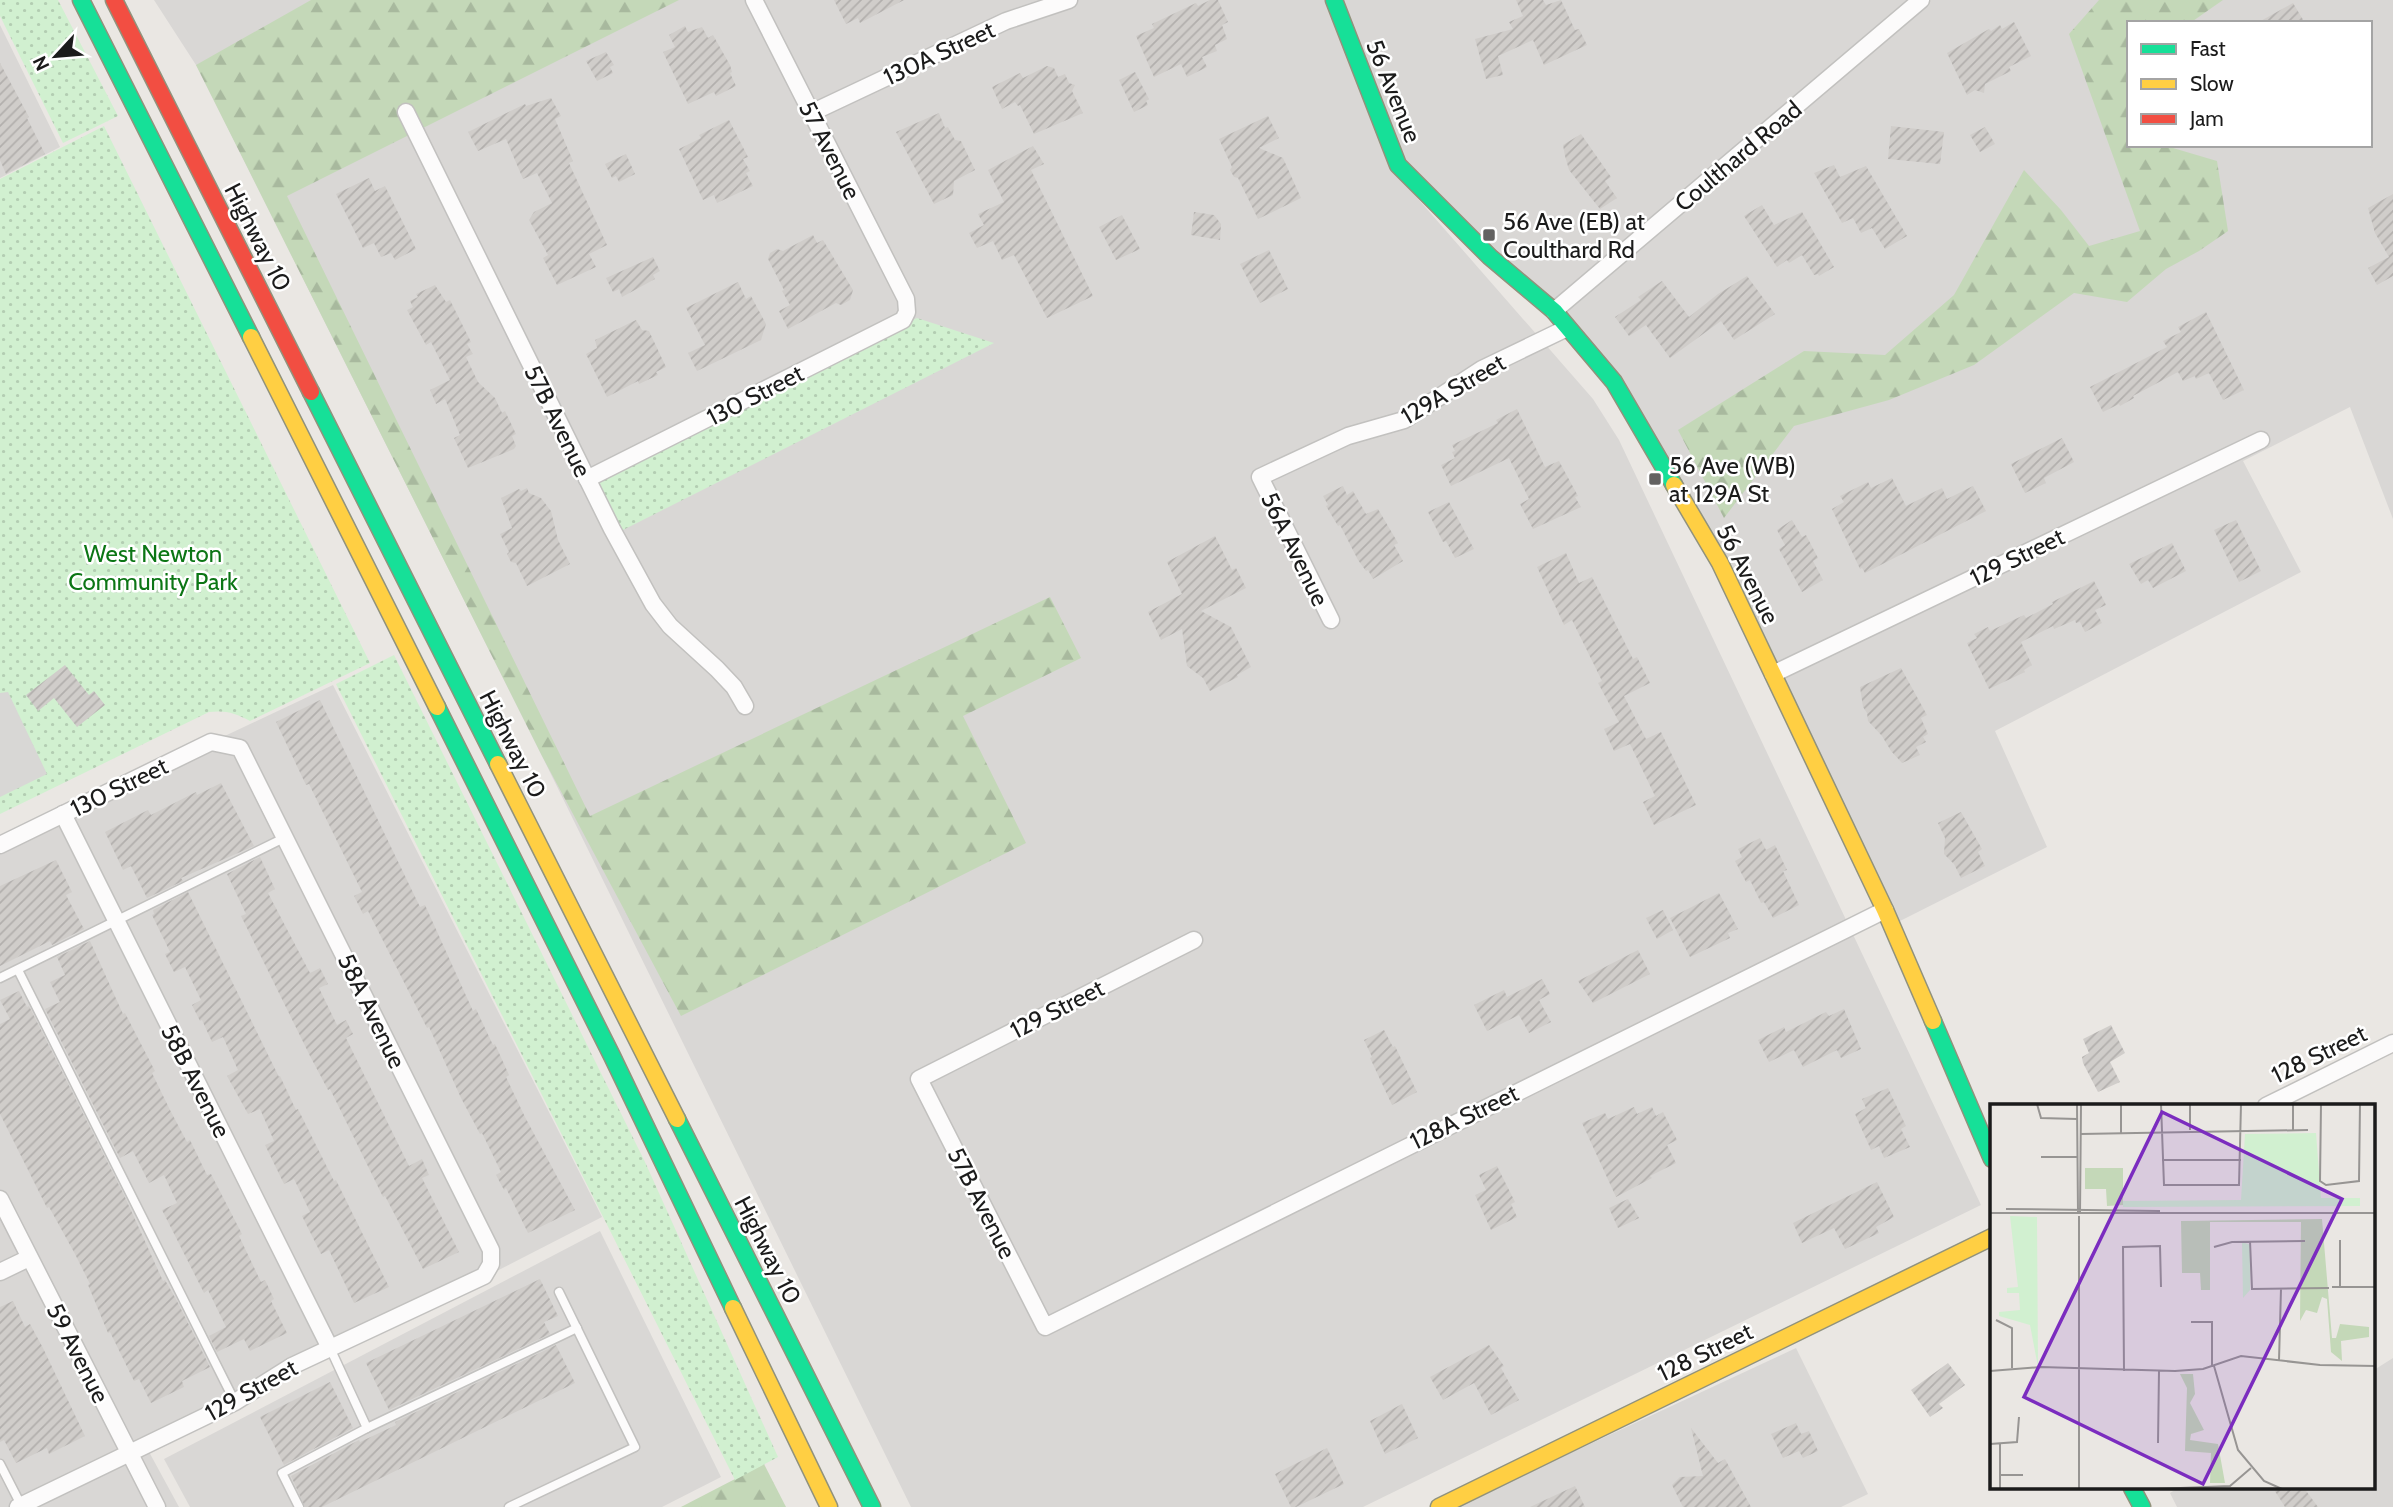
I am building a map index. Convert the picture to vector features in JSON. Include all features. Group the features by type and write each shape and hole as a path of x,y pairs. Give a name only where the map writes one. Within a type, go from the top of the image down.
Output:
{"main road":[{"name":"Highway 10","path":"81,0 612,1056 829,1507"},
{"name":"Highway 10","path":"114,0 872,1507"},
{"name":"56 Avenue","path":"1334,0 1398,165 1490,257 1554,311 1614,382 1720,563 1885,910 1990,1153"},
{"name":"128 Street","path":"1438,1507 1990,1238"},
{"path":"2133,1490 2142,1507"}],"street":[{"name":"57 Avenue","path":"754,0 906,299"},
{"name":"130A Street","path":"811,113 1006,21 1069,0"},
{"name":"Coulthard Road","path":"1554,311 1921,0"},
{"name":"57B Avenue","path":"406,112 587,479 653,604 670,626 734,687 745,706"},
{"name":"130 Street","path":"587,479 903,320 907,312 906,299"},
{"name":"129A Street","path":"1260,477 1348,436 1404,420 1482,369 1567,328"},
{"name":"129 Street","path":"1773,674 2261,440"},
{"name":"56A Avenue","path":"1260,477 1331,621"},
{"name":"130 Street","path":"0,845 211,742 240,748"},
{"name":"58A Avenue","path":"240,748 491,1250 491,1264 484,1276"},
{"name":"58B Avenue","path":"63,814 330,1348"},
{"name":"128A Street","path":"1045,1327 1885,910"},
{"name":"129 Street","path":"919,1079 1194,940"},
{"name":"128 Street","path":"2270,1104 2393,1043"},
{"name":"57B Avenue","path":"919,1079 1045,1327"},
{"name":"59 Avenue","path":"0,1199 157,1507"},
{"path":"0,1272 29,1258"},
{"name":"129 Street","path":"21,1506 235,1402 292,1366 484,1276"}],"lane":[{"path":"0,978 286,837"},
{"path":"18,970 235,1402"},
{"path":"509,1507 635,1447 559,1292"},
{"path":"299,1507 282,1473 367,1428 577,1328"},
{"path":"330,1348 367,1428"},
{"path":"0,1464 21,1506"}],"shaded area":[{"path":"154,0 1326,0 1391,168 1593,399 1619,440 1981,1205 1363,1507 911,1507 542,756 196,65"},
{"path":"1340,0 1913,0 1555,304 1403,163"},
{"path":"1931,0 2393,0 2393,519 2350,407 2243,461 2301,572 1995,731 2047,847 1898,922 1730,561 1562,311"},
{"path":"0,25 60,147 0,178"},
{"path":"333,685 602,1217 148,1450 179,1507 0,1507 0,842"},
{"path":"8,692 47,774 0,797 0,693"},
{"path":"600,1231 721,1477 662,1507 190,1507 164,1459"},
{"path":"1796,1348 1868,1494 1841,1507 1455,1507"},
{"path":"2393,1358 2393,1507 2177,1507 2170,1493 2175,1490 2376,1490 2376,1369"}],"green space":[{"path":"0,0 58,0 118,116 63,143 0,16"},
{"path":"311,0 679,0 287,196 590,816 1050,597 1081,658 963,716 1026,843 681,1016 542,756 196,65"},
{"path":"2099,0 2223,0 2193,21 2127,21 2127,147 2173,147 2217,161 2228,231 2166,269 2127,302 2074,293 1974,365 1889,400 1794,426 1724,518 1678,430 1804,351 1885,355 1954,295 2024,170 2061,210 2089,246 2140,231 2069,34"},
{"name":"West Newton Community Park","path":"104,126 370,663 250,721 230,713 209,712 0,814 0,179"},
{"path":"917,318 994,343 621,531 596,481 614,466"},
{"path":"394,655 645,1162 778,1457 735,1480 336,684"},
{"path":"764,1464 786,1507 681,1507"}],"building":[{"path":"834,0 904,0 860,23 858,18 846,24"},
{"path":"1210,0 1218,0 1228,22 1222,25 1227,39 1215,45 1217,51 1202,57 1207,67 1187,77 1181,64 1154,77 1136,36 1154,28 1152,24 1196,3 1198,6"},
{"path":"1516,0 1543,0 1546,5 1561,0 1575,30 1579,29 1587,45 1544,65 1533,40 1498,56 1503,75 1486,79 1475,39 1513,29 1509,22 1523,16"},
{"path":"2293,3 2304,21 2261,21"},
{"path":"2014,22 2031,56 2009,67 2011,71 1985,84 1984,93 1975,90 1967,95 1947,53 1989,29 1991,31 2000,25 2002,29"},
{"path":"685,26 688,32 702,27 708,38 713,35 730,65 730,73 736,86 716,96 714,92 688,104 663,52 675,47 669,35"},
{"path":"606,52 614,65 610,67 613,73 597,81 586,61"},
{"path":"0,63 45,154 6,174 0,160"},
{"path":"1047,66 1054,68 1058,77 1065,74 1069,83 1075,85 1072,91 1083,113 1034,134 1020,105 1015,102 1002,109 992,87 1020,73 1023,78"},
{"path":"1135,72 1149,99 1146,101 1148,105 1134,112 1119,80"},
{"path":"551,98 561,116 555,119 573,161 569,163 607,245 589,254 596,267 557,285 543,258 548,255 529,220 534,212 552,203 537,173 523,179 506,139 478,151 468,132 525,104 526,106"},
{"path":"939,113 945,128 948,127 955,140 961,141 975,170 954,181 953,195 934,204 896,132"},
{"path":"1268,116 1279,138 1259,148 1283,158 1301,198 1258,219 1238,178 1234,177 1230,170 1232,167 1219,139"},
{"path":"729,120 748,157 743,159 750,171 746,173 753,186 717,203 714,195 703,200 679,149"},
{"path":"1891,126 1944,132 1940,164 1888,159"},
{"path":"1985,127 1995,144 1980,152 1970,135"},
{"path":"1581,134 1611,177 1605,181 1617,198 1600,209 1569,170 1565,156 1563,145"},
{"path":"1033,146 1044,164 1031,170 1093,296 1047,318 1014,255 1002,260 993,241 977,248 969,233 984,225 978,214 1004,202 988,170"},
{"path":"626,154 635,174 619,182 616,176 612,178 605,164"},
{"path":"1834,165 1840,177 1866,166 1907,236 1885,249 1872,228 1861,233 1853,218 1842,223 1814,173"},
{"path":"369,178 375,191 385,186 416,249 395,260 391,253 381,257 374,243 363,248 336,194"},
{"path":"2393,194 2393,276 2377,285 2368,268 2389,257 2375,233 2368,208"},
{"path":"1762,205 1774,225 1802,212 1834,267 1819,276 1814,275 1802,255 1777,267 1744,216"},
{"path":"1194,212 1214,215 1221,224 1220,240 1191,235"},
{"path":"1122,215 1140,249 1116,260 1099,227"},
{"path":"813,235 817,243 823,240 853,290 850,300 841,305 836,303 788,329 779,311 790,305 768,259 770,253 777,249 783,251"},
{"path":"1269,250 1288,289 1260,303 1240,264"},
{"path":"653,257 660,271 653,275 655,279 622,297 619,289 613,292 606,278"},
{"path":"1747,276 1775,314 1734,340 1721,321 1670,358 1646,325 1629,336 1615,317 1641,300 1638,297 1662,281 1689,317"},
{"path":"738,282 746,299 751,296 766,324 761,340 697,371 688,353 705,345 686,308"},
{"path":"435,285 446,302 450,300 471,342 467,344 473,354 466,357 478,382 495,398 502,413 505,411 516,434 512,436 516,446 514,449 468,468 454,438 460,435 445,399 436,404 430,390 450,380 431,342 426,345 407,310 413,307 410,301 418,297 416,294"},
{"path":"2206,312 2244,390 2223,400 2209,373 2183,381 2178,372 2120,406 2119,404 2103,412 2090,387 2167,347 2163,341 2181,332 2178,327"},
{"path":"636,320 642,330 649,331 666,367 656,372 658,375 639,384 638,381 607,397 586,354 597,348 595,340"},
{"path":"1517,409 1545,467 1559,461 1581,507 1533,529 1520,504 1529,499 1509,458 1451,486 1441,465 1455,458 1452,445 1498,423 1496,420"},
{"path":"2062,438 2074,462 2044,478 2046,483 2025,493 2011,464"},
{"path":"1892,478 1906,506 1942,488 1947,499 1973,486 1986,511 1865,573 1860,569 1832,509 1844,502 1840,496 1868,482 1871,488"},
{"path":"1343,486 1347,495 1353,491 1366,514 1378,509 1398,543 1394,545 1403,561 1373,579 1358,560 1340,525 1338,526 1326,506 1328,505 1323,496"},
{"path":"527,488 529,493 541,498 551,511 558,540 570,564 527,586 516,563 511,562 500,534 512,528 501,498"},
{"path":"1449,502 1474,549 1455,558 1446,541 1443,542 1428,512"},
{"path":"1792,520 1802,537 1806,535 1818,558 1813,561 1823,580 1802,592 1779,549 1785,545 1777,530"},
{"path":"2236,520 2261,571 2239,582 2214,530"},
{"path":"1215,536 1232,570 1236,568 1246,588 1201,611 1231,627 1251,667 1210,691 1203,678 1187,666 1182,629 1161,640 1148,612 1182,594 1167,562"},
{"path":"2172,543 2186,571 2153,588 2148,580 2141,584 2129,564"},
{"path":"1566,553 1579,583 1592,577 1633,659 1637,657 1650,683 1624,696 1646,739 1661,732 1696,805 1654,825 1643,802 1655,796 1630,744 1614,751 1604,729 1619,722 1598,683 1602,681 1572,620 1564,625 1537,567"},
{"path":"2094,581 2106,605 2095,610 2102,623 2085,632 2080,622 2076,623 2075,620 2054,629 2053,626 2021,642 2032,665 2024,670 2025,672 1989,689 1967,643 1977,638 1974,634 1988,627 1990,631 2024,615 2026,618"},
{"path":"65,665 89,695 94,691 105,705 77,727 54,698 38,711 26,695"},
{"path":"1901,668 1927,715 1921,718 1928,734 1923,737 1926,742 1916,747 1920,755 1902,763 1868,721 1860,687"},
{"path":"320,700 420,907 425,905 473,1011 476,1009 493,1045 495,1044 509,1075 506,1077 525,1117 575,1210 528,1233 506,1188 504,1190 496,1175 501,1172 461,1098 429,1027 427,1028 368,911 363,914 354,896 362,892 276,722"},
{"path":"221,783 254,846 181,878 183,881 147,898 131,866 123,870 105,832 148,810 151,815 196,792 197,795"},
{"path":"1961,812 1982,849 1978,852 1985,866 1961,878 1954,864 1944,854 1945,838 1938,823"},
{"path":"1760,838 1766,850 1775,845 1787,870 1783,871 1799,905 1773,918 1764,902 1761,903 1750,880 1746,882 1735,861 1742,857 1738,849"},
{"path":"260,857 275,889 268,893 310,973 320,968 328,984 319,988 337,1025 346,1020 353,1034 346,1038 409,1166 422,1159 429,1175 422,1178 459,1252 423,1269 385,1196 383,1197 330,1089 328,1090 310,1056 241,916 246,914 227,874"},
{"path":"56,860 72,892 66,895 84,929 52,945 50,941 0,966 0,886"},
{"path":"188,892 279,1077 334,1181 336,1180 389,1287 354,1303 329,1250 321,1254 302,1216 310,1212 294,1179 284,1184 265,1145 274,1141 260,1109 248,1114 227,1076 238,1070 223,1037 212,1042 192,1005 201,1000 185,967 174,972 165,954 170,952 152,915 153,910"},
{"path":"1719,893 1738,929 1728,933 1730,938 1690,957 1670,918"},
{"path":"1663,910 1673,930 1657,939 1646,918"},
{"path":"90,941 123,1014 125,1013 155,1071 152,1073 170,1110 187,1142 190,1140 207,1175 211,1174 242,1234 239,1236 261,1282 265,1280 274,1299 271,1301 287,1333 250,1351 244,1339 217,1352 209,1336 226,1327 208,1290 204,1293 162,1210 177,1203 164,1175 149,1183 133,1151 120,1158 45,1009 60,1002 50,982 65,975 57,957"},
{"path":"1638,950 1650,974 1593,1003 1578,981"},
{"path":"1542,979 1550,994 1539,1000 1551,1022 1529,1033 1519,1015 1487,1031 1474,1005 1504,990 1507,997"},
{"path":"19,991 124,1195 163,1281 165,1280 177,1301 210,1367 182,1381 184,1387 151,1403 139,1379 134,1381 110,1332 108,1333 88,1285 90,1284 49,1207 47,1208 0,1114 0,1024 10,1019 0,1000"},
{"path":"1844,1009 1861,1049 1841,1058 1837,1050 1803,1067 1794,1050 1769,1062 1758,1040 1784,1027 1786,1032 1826,1012 1829,1016"},
{"path":"2111,1025 2125,1053 2110,1062 2120,1082 2098,1092 2083,1063 2082,1057 2089,1053 2083,1039"},
{"path":"1384,1030 1393,1047 1395,1046 1417,1092 1392,1105 1364,1040"},
{"path":"1888,1088 1906,1126 1901,1129 1910,1147 1884,1158 1879,1146 1871,1150 1855,1114 1866,1108 1862,1099"},
{"path":"1634,1107 1637,1114 1652,1107 1656,1116 1663,1112 1677,1140 1667,1145 1676,1163 1616,1197 1582,1123 1605,1113 1608,1119"},
{"path":"1497,1166 1515,1202 1511,1204 1517,1217 1491,1230 1475,1195 1486,1190 1479,1175"},
{"path":"1877,1182 1894,1217 1876,1227 1879,1233 1845,1249 1834,1228 1802,1243 1793,1223"},
{"path":"1628,1199 1639,1218 1618,1228 1609,1208"},
{"path":"540,1279 558,1316 544,1322 550,1334 389,1410 366,1363"},
{"path":"13,1301 25,1327 30,1324 43,1348 85,1436 49,1454 47,1448 16,1463 4,1440 0,1442 0,1307"},
{"path":"556,1345 575,1383 322,1507 305,1507 291,1476 359,1440 360,1442 396,1425 395,1422"},
{"path":"1489,1345 1504,1366 1501,1368 1519,1400 1491,1415 1474,1383 1443,1400 1430,1377"},
{"path":"1948,1363 1965,1385 1939,1404 1943,1408 1930,1417 1911,1390"},
{"path":"330,1382 353,1428 284,1465 260,1417"},
{"path":"1402,1404 1418,1438 1385,1454 1370,1421"},
{"path":"1796,1423 1801,1434 1809,1431 1818,1451 1803,1458 1799,1451 1783,1458 1771,1434"},
{"path":"1691,1428 1718,1463 1725,1459 1751,1507 1683,1507 1672,1485 1680,1477 1703,1476"},
{"path":"1327,1448 1344,1484 1291,1507 1275,1474"},
{"path":"1575,1486 1585,1507 1530,1507"},
{"path":"2274,1490 2305,1490 2318,1507 2285,1507"}],"traffic: fast":[{"path":"81,0 251,337"},
{"path":"1334,0 1398,165 1490,257 1554,311 1614,382 1674,485"},
{"path":"311,392 498,764"},
{"path":"437,707 612,1056 733,1308"},
{"path":"1933,1021 1990,1154"},
{"path":"677,1119 872,1507"},
{"path":"2133,1490 2142,1507"}],"traffic: slow":[{"path":"251,337 437,707"},
{"path":"1674,485 1720,563 1885,910 1933,1021"},
{"path":"498,764 677,1119"},
{"path":"1439,1507 1990,1238"},
{"path":"733,1308 829,1507"}],"traffic: jam":[{"path":"114,0 311,392"}],"place":[{"name":"56 Ave (EB) at Coulthard Rd","path":"1489,235"},
{"name":"56 Ave (WB) at 129A St","path":"1655,479"}]}
